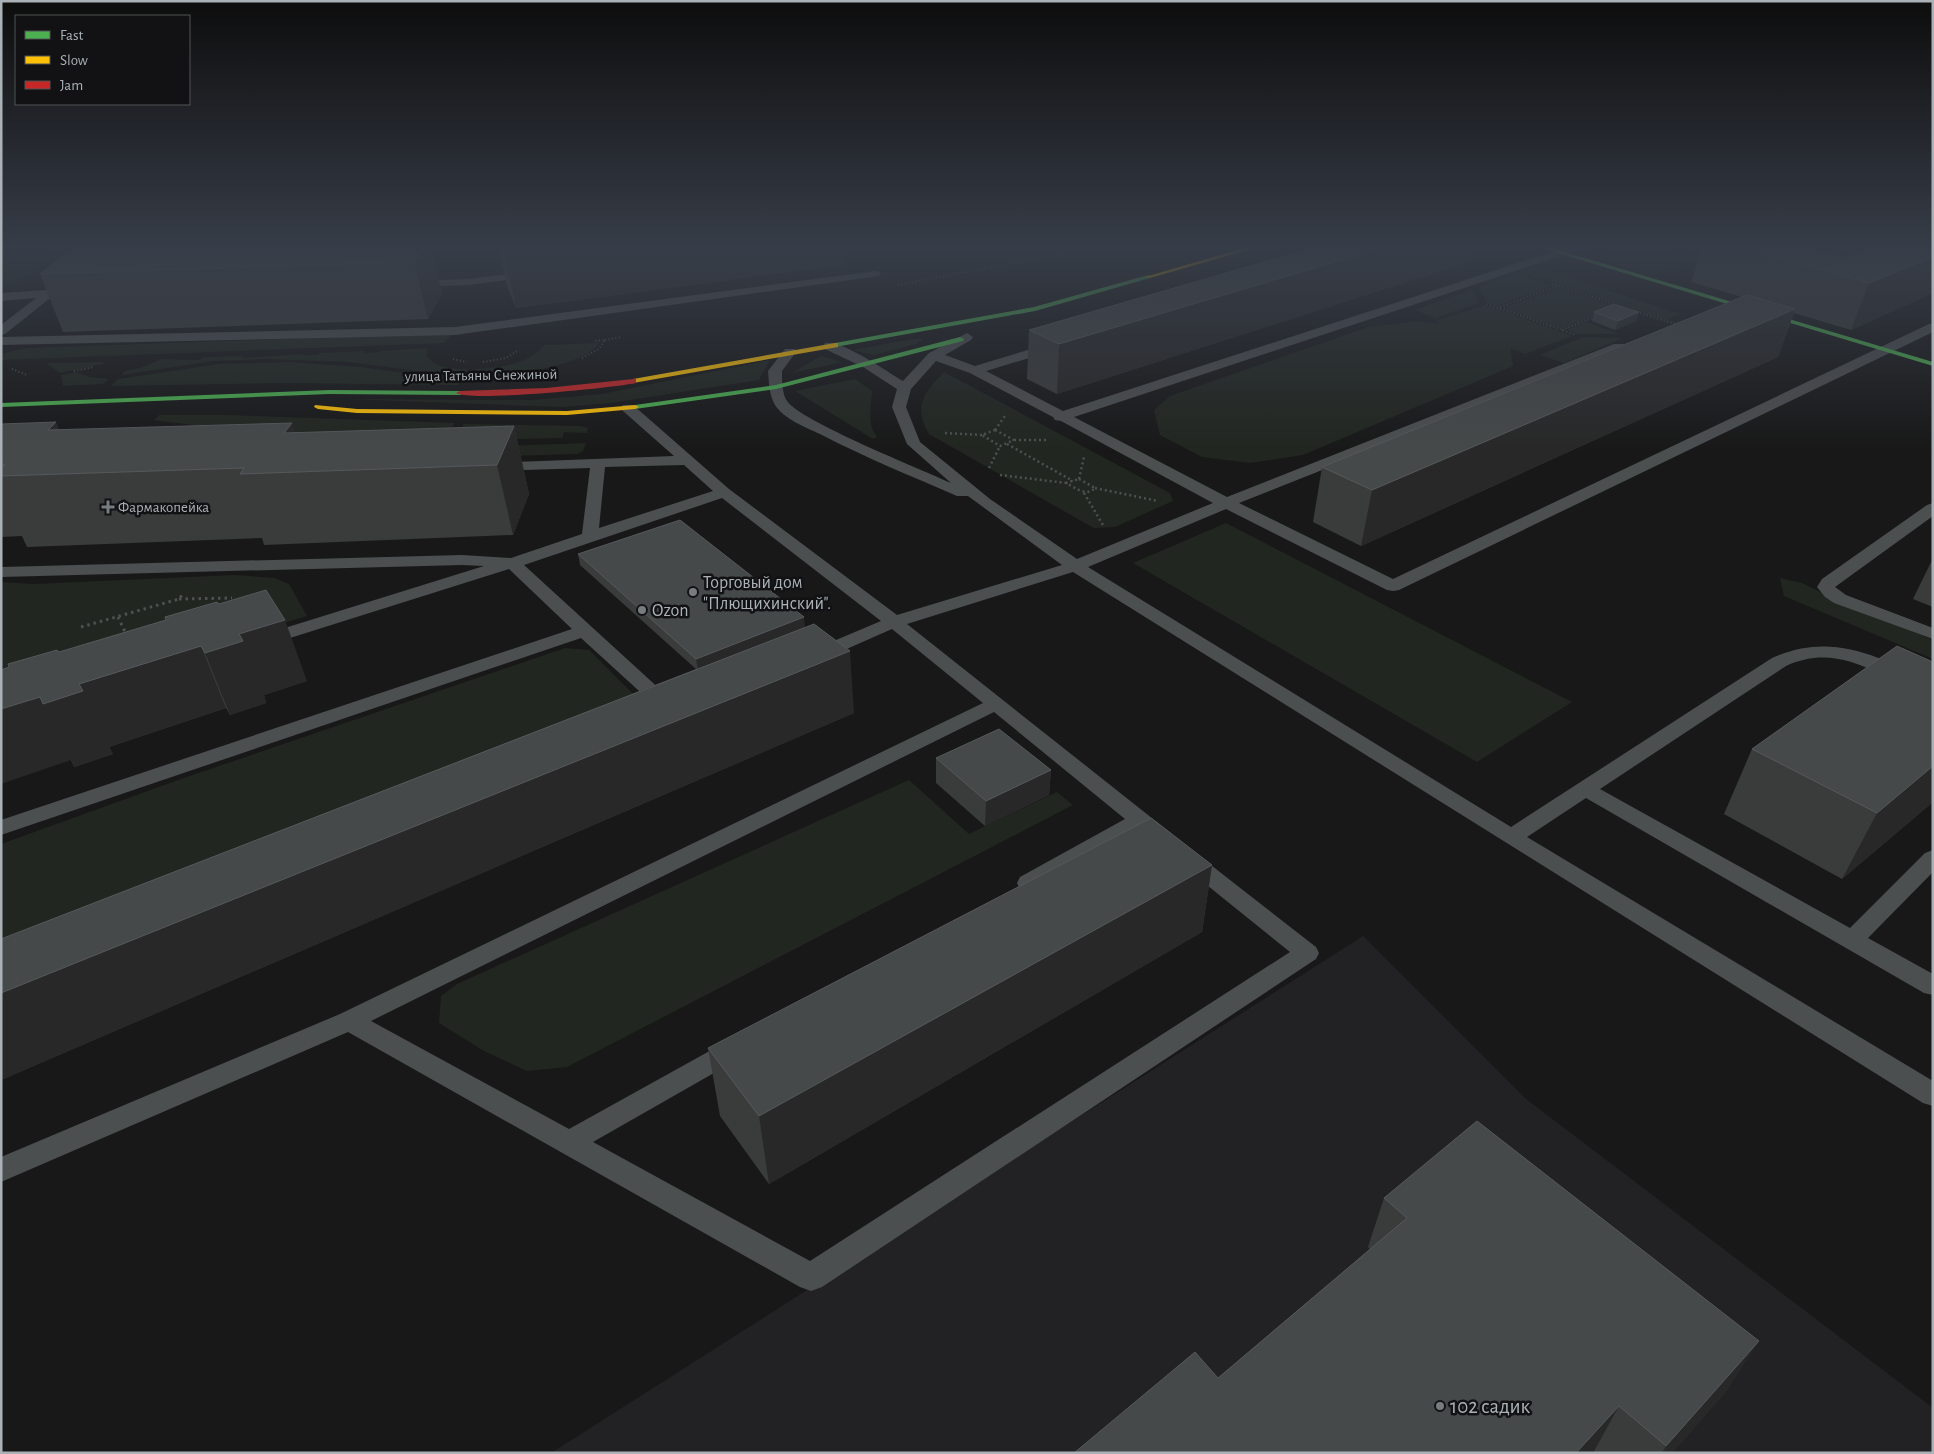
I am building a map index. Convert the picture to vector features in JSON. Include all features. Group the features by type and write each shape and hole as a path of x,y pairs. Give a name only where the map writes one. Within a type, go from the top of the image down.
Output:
{"street":[{"name":"улица Татьяны Снежиной","path":"1,405 372,391 521,393 603,386 1003,315"},
{"name":"улица Татьяны Снежиной","path":"230,397 357,411 547,413 628,408 776,387 868,364 976,333 1021,315"},
{"path":"1765,315 1933,364"}],"lane":[{"path":"1,331 22,315"},
{"path":"1,341 455,331 574,315"},
{"path":"1060,416 1371,315"},
{"path":"1676,324 1699,315"},
{"path":"934,356 975,370 1226,503 1393,586 1933,327"},
{"path":"976,333 934,356 904,388 899,407 914,444 984,502 1075,566 1511,837 1933,1095"},
{"path":"975,370 1071,342"},
{"path":"795,665 894,622 1075,566 1226,503 1632,342"},
{"path":"830,346 868,364 904,388"},
{"path":"790,352 775,370 776,387 782,405 806,423 984,502"},
{"path":"349,1021 812,1277 1307,952 894,622 724,492 628,408"},
{"path":"479,466 687,460"},
{"path":"590,537 598,462"},
{"path":"251,644 512,563 724,492"},
{"path":"1933,508 1828,583 1826,587 1828,591 1840,599 1933,634"},
{"path":"1,572 462,560 512,563 675,718"},
{"path":"1,828 584,631"},
{"path":"1511,837 1778,662 1797,653 1820,650 1834,651 1862,659 1933,688"},
{"path":"1,1170 349,1021 996,704"},
{"path":"1585,790 1933,986"},
{"path":"1010,893 1140,820"},
{"path":"1852,940 1933,858"},
{"path":"568,1143 750,1040"}],"path":[{"path":"1517,315 1581,336"},
{"path":"1647,315 1676,324"},
{"path":"1562,330 1596,317"},
{"path":"577,360 592,353 604,344 605,340 586,341"},
{"path":"936,432 982,435 995,430 1006,415"},
{"path":"995,430 1014,440 1052,440"},
{"path":"982,435 1000,446 1014,440"},
{"path":"1007,444 1072,481"},
{"path":"989,468 1000,446"},
{"path":"1080,478 1084,455"},
{"path":"1000,475 1066,483 1084,493 1105,528"},
{"path":"1066,483 1080,478"},
{"path":"1080,478 1095,488 1160,502"},
{"path":"1084,493 1091,492 1095,488"},
{"path":"179,599 184,591"},
{"path":"81,627 179,599 232,598 236,604"},
{"path":"118,616 129,641"}],"shaded area":[{"path":"1427,315 1444,315 1435,318"},
{"path":"1455,315 1513,315 1573,336 1525,354 1510,348 1513,366 1303,455 1250,463 1202,457 1160,435 1154,410 1170,396 1368,327 1417,321 1442,324 1436,321"},
{"path":"1522,315 1598,315 1562,329"},
{"path":"1650,315 1679,315 1666,320"},
{"path":"1587,322 1620,334 1579,334 1567,330"},
{"path":"452,333 445,343 1,360 1,354 25,348"},
{"path":"1583,337 1623,338 1564,363 1540,355"},
{"path":"913,339 924,339 916,344 874,355 853,350"},
{"path":"599,343 591,351 577,359 560,365 520,373 472,376 476,369 495,368 522,361 531,357 545,345"},
{"path":"428,348 426,355 434,363 445,367 468,369 463,375 448,375 348,362 266,359 213,361 122,375 125,371 140,368 162,359 200,360 203,357 243,356 242,358 303,354 318,355 320,353 365,351 364,353"},
{"path":"821,356 842,362 792,373"},
{"path":"770,360 759,380 610,403 563,407 345,399 532,400 602,394"},
{"path":"103,362 103,364 60,373 46,363"},
{"path":"289,362 361,367 462,379 458,385 282,383 111,386 118,379 219,364"},
{"path":"77,372 89,377 109,379 103,384 63,386 61,375"},
{"path":"944,372 1170,493 1173,501 1115,527 1094,528 1076,518 929,434 924,424 921,407 926,393"},
{"path":"855,379 872,391 871,421 877,437 873,439 795,391"},
{"path":"159,415 228,415 455,423 449,431 342,444 154,420"},
{"path":"463,424 580,426 588,428 587,433 564,432 562,438 470,440 464,432"},
{"path":"586,443 583,451 577,454 447,458 450,448"},
{"path":"1226,523 1572,702 1477,762 1133,563"},
{"path":"235,575 274,578 289,584 307,616 1,708 1,582 34,584"},
{"path":"1780,578 1802,583 1933,640 1933,659 1784,596"},
{"path":"565,648 589,650 633,694 1,950 1,844 181,779"},
{"path":"909,780 969,834 1057,792 1073,805 567,1067 527,1071 484,1051 439,1023 441,996 457,984"},
{"path":"1363,936 1526,1099 1933,1408 1933,1453 551,1453"}],"building":[{"path":"1081,315 1157,315 1059,344 1029,330"},
{"path":"1602,315 1632,315 1618,321"},
{"path":"1698,315 1781,315 1372,490 1322,467"},
{"path":"56,422 48,430 292,423 284,433 514,426 497,465 240,474 244,468 1,476 1,469 5,465 1,465 1,424"},
{"path":"680,520 804,617 696,659 578,554"},
{"path":"266,590 285,620 239,634 243,641 205,653 201,646 79,684 83,691 43,704 40,697 1,709 1,670 9,667 8,664 57,650 59,652 166,620 165,617"},
{"path":"814,624 850,651 1,993 1,939"},
{"path":"1897,646 1933,662 1933,766 1877,813 1752,749"},
{"path":"999,729 1051,770 986,801 936,758"},
{"path":"1151,818 1212,865 759,1116 708,1048"},
{"path":"1477,1121 1759,1341 1666,1446 1619,1406 1576,1453 1074,1453 1195,1352 1218,1378 1407,1218 1384,1198"}],"traffic: fast":[{"path":"835,345 1002,315"},
{"path":"1768,315 1933,364"},
{"path":"635,407 776,387 960,339"},
{"path":"1,405 329,392 460,393"}],"traffic: slow":[{"path":"633,381 835,345"},
{"path":"318,407 357,411 567,413 635,407"}],"traffic: jam":[{"path":"460,393 546,391 633,381"}],"place":[{"name":"Фармакопейка","path":"108,507"},
{"name":"Торговый дом \"Плющихинский\".","path":"693,592"},
{"name":"Ozon","path":"642,610"},
{"name":"102 садик","path":"1440,1406"}]}
